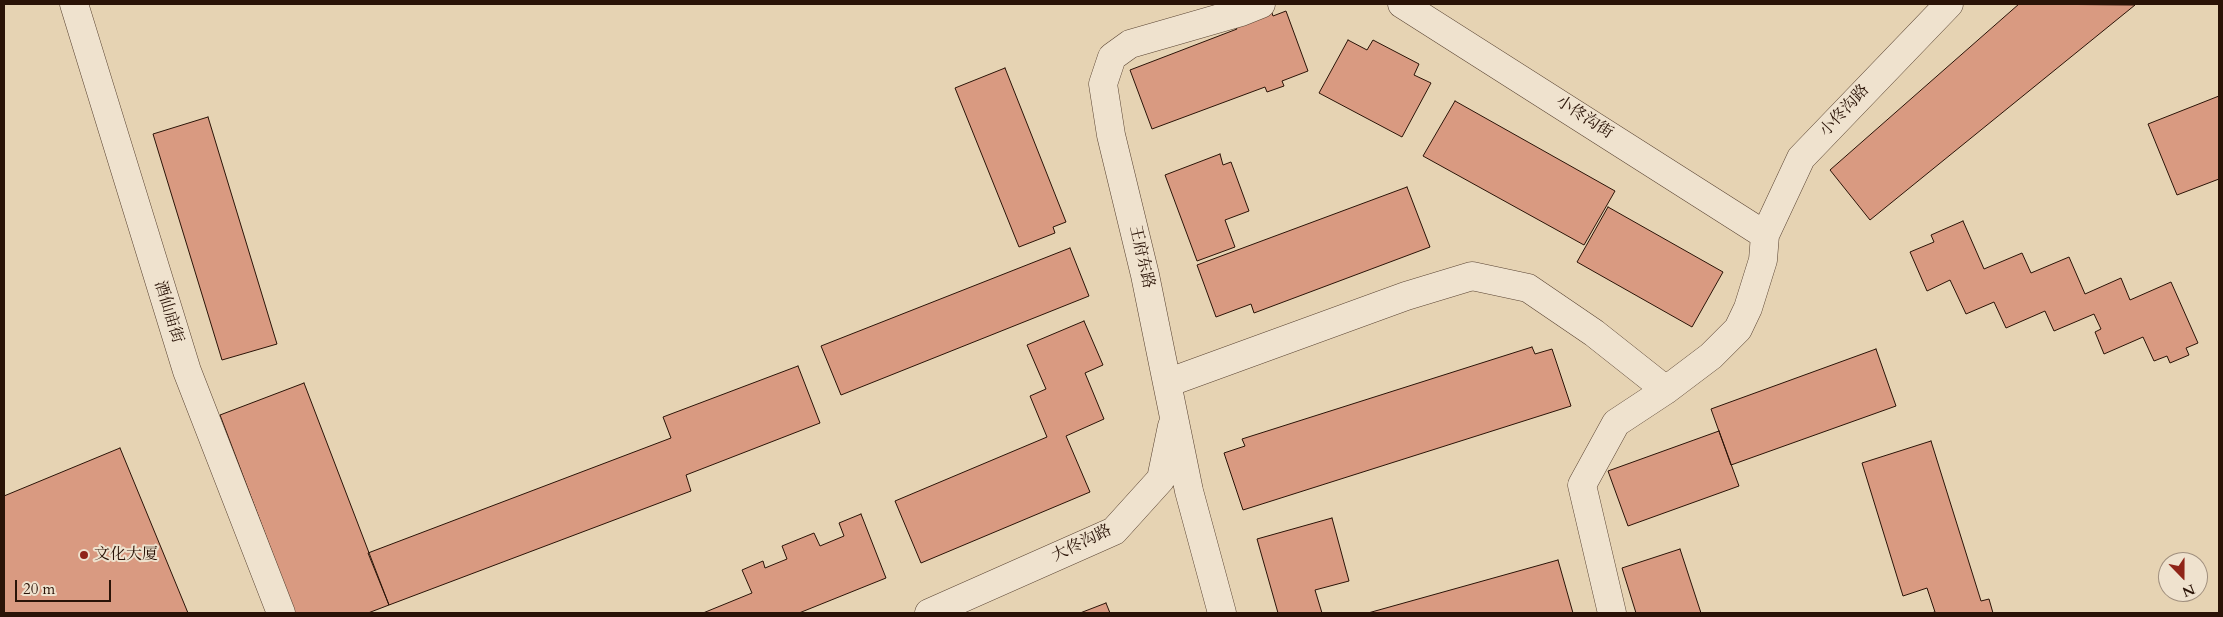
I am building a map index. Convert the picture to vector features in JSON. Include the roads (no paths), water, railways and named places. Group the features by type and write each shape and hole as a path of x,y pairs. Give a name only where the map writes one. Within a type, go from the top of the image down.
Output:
{"street":[{"name":"酒仙庙街","path":"74,4 187,372 281,613"},
{"name":"王府东路","path":"1222,613 1189,491 1145,275 1111,135 1103,84 1112,57 1130,44 1241,12 1262,4"},
{"name":"小佟沟街","path":"1402,4 1765,235"},
{"name":"小佟沟路","path":"1612,613 1582,486 1616,423 1666,390 1711,356 1738,329 1748,308 1763,260 1765,235 1800,158 1950,4"},
{"path":"1168,383 1406,296 1472,276 1528,288 1594,333 1666,390"},
{"name":"大佟沟路","path":"929,613 1114,531 1161,479 1174,417"}],"place":[{"name":"文化大厦","path":"84,555"}]}
